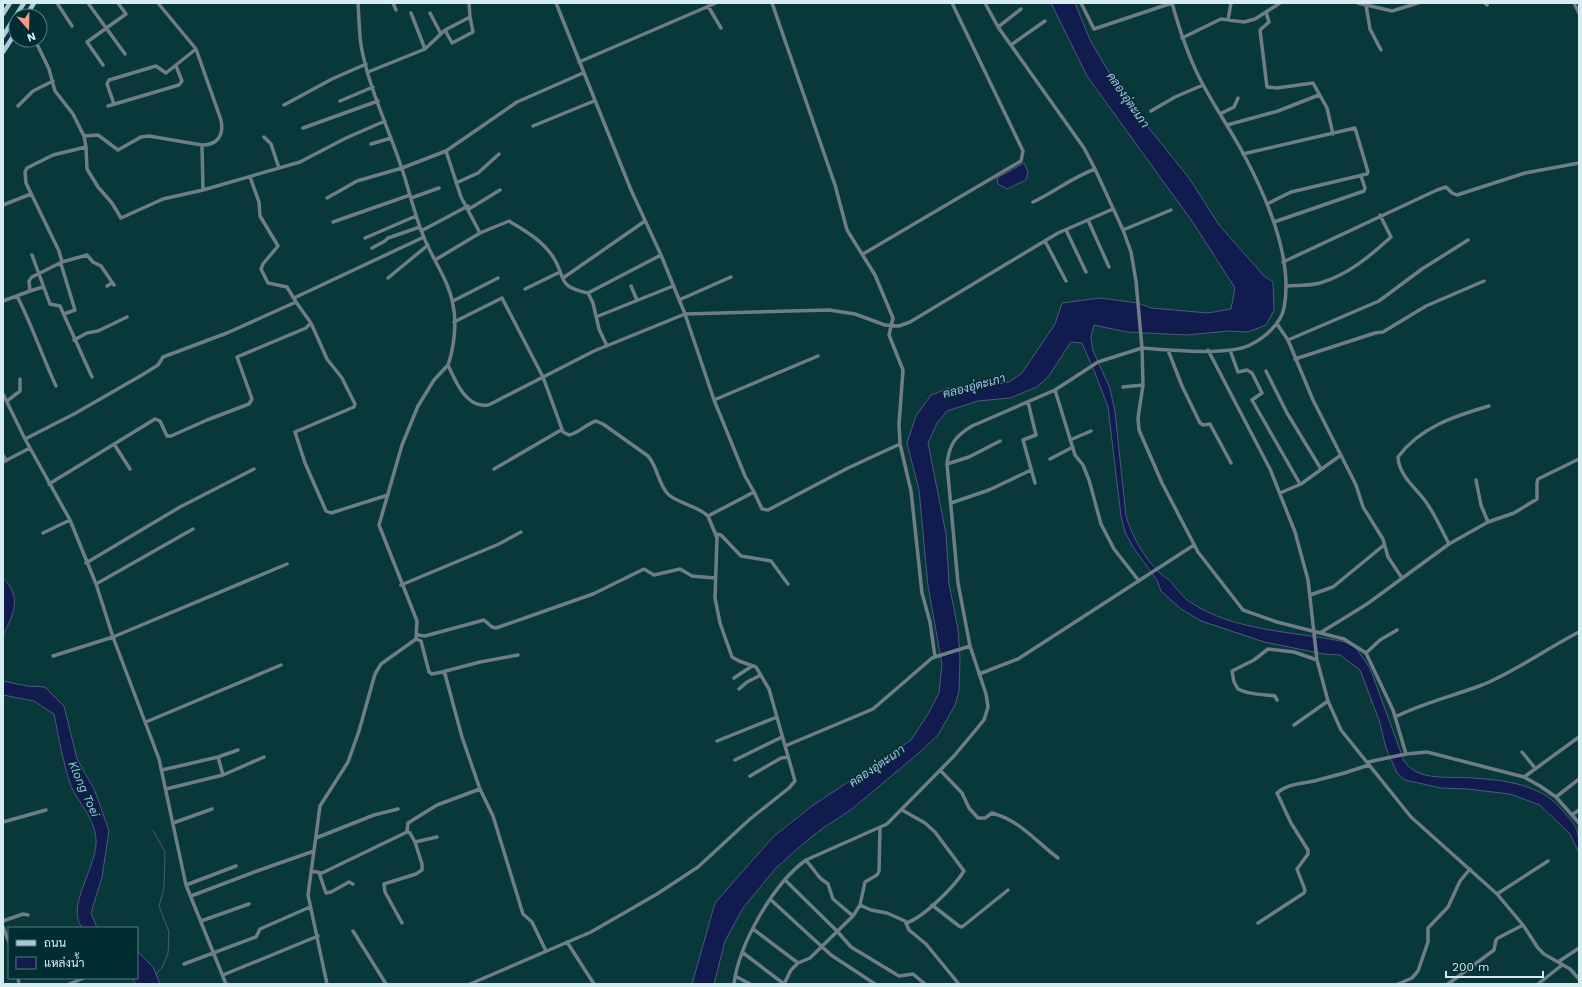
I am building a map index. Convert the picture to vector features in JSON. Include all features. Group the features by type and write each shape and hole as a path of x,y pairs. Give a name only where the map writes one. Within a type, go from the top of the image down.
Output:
{"main road":[{"path":"3,14 10,3"},
{"path":"3,36 24,3"}],"street":[{"path":"57,3 72,26"},
{"path":"88,3 125,54"},
{"path":"103,65 87,42 126,14 118,3"},
{"path":"84,136 98,135 118,150 141,137 149,136 207,145 218,138 223,130 210,85 196,49 158,3"},
{"path":"358,3 361,46 368,72 402,168 416,216 453,301 454,322 451,357 448,364 434,380 418,406 402,445 379,525 401,585 417,621 417,637 421,641 429,672 432,674 480,662 518,655"},
{"path":"393,3 396,10"},
{"path":"445,30 452,43 473,32 469,3"},
{"path":"556,3 594,101 685,314 714,400 745,476 762,509 768,510 848,468 900,444"},
{"path":"579,62 716,3"},
{"path":"772,3 835,185 846,226 875,275 893,318 889,335 903,370 899,424 900,444 911,491 922,593 930,622 935,656"},
{"path":"863,254 1021,160 1023,151 952,3"},
{"path":"985,3 998,26 1072,131 1096,169 1123,230 1131,252 1142,348 1143,385 1138,418 1139,430 1194,545 1243,610 1277,622 1344,639 1366,652 1395,717 1406,754"},
{"path":"734,984 742,952 753,929 771,900 794,869 806,860 880,828 902,810 984,720 988,707 970,646 958,583 946,464 948,450 952,442 960,433 1055,390 1091,365 1098,362 1142,348 1168,350 1230,350 1250,345 1277,324 1284,310 1286,286 1283,262 1274,222 1268,204 1243,154 1203,85 1182,38 1172,3 1094,29 1081,3"},
{"path":"1228,20 1232,3"},
{"path":"1182,38 1221,19 1244,22 1255,19 1280,3"},
{"path":"1358,3 1392,11 1418,3"},
{"path":"1574,3 1579,13"},
{"path":"1366,5 1370,29 1381,50"},
{"path":"708,6 721,28"},
{"path":"998,26 1021,9"},
{"path":"430,12 441,34"},
{"path":"1266,12 1269,22 1260,30 1267,87 1277,88 1313,83 1327,108 1333,134"},
{"path":"411,13 418,35 425,50"},
{"path":"368,72 425,50 445,30 470,17"},
{"path":"1012,45 1045,21"},
{"path":"39,48 49,69 55,91 73,114 84,136 88,169 98,187 112,203 120,218 163,199 203,190 300,162 346,138 385,121"},
{"path":"114,104 107,84 109,80 156,66 166,73 196,49"},
{"path":"284,105 332,79 366,64"},
{"path":"108,106 179,85 182,81 176,66"},
{"path":"326,198 357,181 402,168 446,151 517,102 583,73"},
{"path":"18,106 33,91 53,81"},
{"path":"1151,111 1180,94 1203,85"},
{"path":"340,101 374,87"},
{"path":"1227,125 1278,111 1319,95"},
{"path":"1220,114 1234,107 1238,98"},
{"path":"303,128 378,101"},
{"path":"533,126 594,101"},
{"path":"1243,154 1276,145 1333,134 1355,128 1368,172 1367,174 1291,192 1268,204"},
{"path":"264,137 271,144 279,168"},
{"path":"371,144 391,138"},
{"path":"202,145 203,190"},
{"path":"64,314 75,310 61,263 59,251 26,183 25,172 27,168 53,155 86,147"},
{"path":"446,151 456,183 480,233"},
{"path":"456,183 478,173 499,154"},
{"path":"1283,262 1380,215 1437,190 1446,187 1452,193 1457,195 1525,173 1579,163"},
{"path":"1033,202 1051,194 1074,178 1096,169"},
{"path":"1274,222 1364,191 1365,188 1361,176"},
{"path":"250,177 259,202 260,216 278,246 263,264 261,269 268,283 287,287 311,323 327,359 342,378 355,404 354,407 295,432 305,463 328,513 388,495"},
{"path":"333,222 439,188"},
{"path":"372,248 388,238 421,229 468,208 500,190"},
{"path":"3,205 31,194"},
{"path":"448,364 466,397 476,403 487,405 607,346 685,314 829,310 855,314 899,326 910,322 1045,241 1113,209"},
{"path":"1123,230 1171,210"},
{"path":"1286,286 1319,284 1353,268 1367,258 1391,237 1380,215"},
{"path":"365,238 416,216"},
{"path":"1088,220 1109,267"},
{"path":"435,260 480,233 509,221 539,241 551,254 566,286 572,290 588,293 661,255"},
{"path":"563,278 644,221"},
{"path":"1066,230 1086,272"},
{"path":"25,439 74,414 142,375 158,364 163,357 227,333 424,237"},
{"path":"1288,340 1379,301 1422,269 1468,240"},
{"path":"1045,241 1066,281"},
{"path":"388,278 428,245"},
{"path":"32,255 50,304 60,306 74,340 92,377"},
{"path":"30,291 29,281 32,277 61,263 87,255 93,262 101,266 113,284 107,286"},
{"path":"525,290 560,272"},
{"path":"679,300 731,277"},
{"path":"453,301 498,278"},
{"path":"1295,359 1375,333 1383,332 1426,306 1484,281"},
{"path":"631,286 637,300"},
{"path":"596,317 673,286"},
{"path":"3,301 43,287"},
{"path":"588,293 593,303 596,317 607,346"},
{"path":"17,296 28,316 40,352 56,386"},
{"path":"454,322 502,298 543,377 561,430 569,436 577,433 590,423 596,421 603,424 648,456 652,461 663,487 670,495 708,516 716,534 715,598 720,624 732,657 756,667 769,689 795,781 789,788 750,819 698,868 591,932 470,984"},
{"path":"74,340 87,333 98,331 127,316"},
{"path":"49,484 155,419 160,421 167,436 171,436 249,404 252,400 237,358 306,328 311,323"},
{"path":"1277,324 1288,340 1313,400 1356,485 1363,507 1383,539 1388,557 1402,578"},
{"path":"1168,350 1182,386 1200,423 1203,425 1210,424 1231,463"},
{"path":"1208,350 1270,469 1295,532 1308,580 1317,660 1328,701 1341,730 1410,817 1497,894 1523,925 1538,948 1544,954 1570,969 1579,979"},
{"path":"1230,350 1238,372 1247,370 1252,373 1262,393 1252,400 1300,484"},
{"path":"714,400 818,356"},
{"path":"1266,372 1287,412 1321,469"},
{"path":"7,401 20,391 20,379"},
{"path":"1123,387 1143,385"},
{"path":"1055,390 1070,440 1089,480 1101,524 1114,549 1139,581"},
{"path":"3,394 25,439 70,520 86,563 96,584 113,637 146,722 162,770 186,886 226,984"},
{"path":"1028,402 1036,435 1023,440 1035,483"},
{"path":"1449,544 1426,501 1402,471 1398,464 1398,457 1403,450 1428,429 1457,416 1489,406"},
{"path":"494,469 561,430"},
{"path":"1070,440 1091,431"},
{"path":"946,464 969,457 1000,441"},
{"path":"114,444 130,469"},
{"path":"1050,459 1073,447"},
{"path":"3,455 5,462 30,448"},
{"path":"1280,493 1300,484 1341,455"},
{"path":"1320,633 1367,604 1449,544 1488,522 1514,513 1537,499 1538,480 1579,459"},
{"path":"86,563 180,507 254,468"},
{"path":"951,503 989,490 1031,470"},
{"path":"1476,480 1481,505 1488,522"},
{"path":"708,516 754,492"},
{"path":"43,533 70,520"},
{"path":"96,584 194,529"},
{"path":"401,585 499,544 522,532"},
{"path":"716,534 721,535 741,556 771,561 788,584"},
{"path":"1310,595 1333,587 1384,544"},
{"path":"979,674 1018,659 1194,545"},
{"path":"53,656 113,637 287,564"},
{"path":"327,984 318,936 308,895 320,806 348,762 359,731 375,674 381,664 417,637 484,620 492,627 496,628 592,594 644,569 654,575 680,569 692,576 715,578"},
{"path":"1366,652 1380,640 1397,630"},
{"path":"1395,717 1413,708 1481,685 1579,632"},
{"path":"785,746 873,709 935,656 970,646"},
{"path":"1277,700 1275,696 1260,693 1250,694 1238,689 1234,682 1232,671 1254,660 1268,648 1294,652 1317,660"},
{"path":"146,722 281,665"},
{"path":"734,678 752,666"},
{"path":"442,672 445,674 462,737 480,789 493,816 523,914 532,922 546,951"},
{"path":"739,689 747,682 761,675"},
{"path":"1294,725 1328,701"},
{"path":"717,741 777,717"},
{"path":"735,760 782,737"},
{"path":"1524,777 1579,737"},
{"path":"162,770 218,757 238,750"},
{"path":"1258,923 1304,893 1305,887 1297,869 1308,854 1308,850 1290,823 1277,793 1292,784 1308,782 1350,772 1385,758 1427,752 1524,777 1556,797 1579,823"},
{"path":"1522,752 1535,768"},
{"path":"218,757 223,775"},
{"path":"166,789 223,775 264,757"},
{"path":"750,776 781,758 788,757"},
{"path":"940,770 962,792 969,808 978,818 985,818 992,813 1011,821 1023,828 1058,858"},
{"path":"1556,797 1579,779"},
{"path":"407,832 408,823 437,805 480,789"},
{"path":"173,823 212,809"},
{"path":"316,838 374,815 398,809"},
{"path":"3,822 46,810"},
{"path":"902,810 925,823 935,832 964,871 932,906 916,919 906,923"},
{"path":"1572,815 1579,810"},
{"path":"742,952 784,984 791,970 798,963 810,958 823,947 853,916 860,905 865,882 878,875 880,828"},
{"path":"402,923 385,892 384,884 416,874 422,870 422,864 415,842 410,833 407,832"},
{"path":"311,871 322,873 407,832"},
{"path":"415,842 437,837"},
{"path":"191,896 314,852"},
{"path":"806,860 820,878 828,884 834,899 853,916"},
{"path":"1497,894 1548,861"},
{"path":"186,886 236,866"},
{"path":"1398,984 1412,978 1416,974 1428,944 1428,928 1448,907 1460,881 1470,869"},
{"path":"320,873 326,893 332,892 349,882 353,884"},
{"path":"785,880 837,931 850,947 861,955 899,976 913,974 925,984"},
{"path":"932,906 962,927 1008,890"},
{"path":"771,900 832,955 875,984"},
{"path":"201,921 249,904"},
{"path":"860,905 871,910 888,913 905,921 909,930 926,944 958,983"},
{"path":"184,964 256,937 260,929 310,907"},
{"path":"3,921 23,914 28,915"},
{"path":"1448,984 1494,950 1496,940 1498,938 1523,925"},
{"path":"3,927 8,940"},
{"path":"753,929 798,963"},
{"path":"353,931 386,984"},
{"path":"223,976 318,936"},
{"path":"567,942 594,984"},
{"path":"1558,962 1579,948"},
{"path":"1538,984 1562,965"},
{"path":"735,976 750,984"},
{"path":"69,984 82,979"}],"water":[{"name":"คลองอุ่ตะเภา","path":"1051,3 1075,3 1090,40 1123,96 1189,178 1219,225 1264,276 1273,282 1274,310 1266,325 1248,332 1228,331 1187,335 1127,332 1094,325 1091,337 1093,351 1110,388 1115,412 1126,516 1139,546 1154,567 1169,580 1184,597 1207,612 1245,625 1326,638 1345,642 1356,648 1370,668 1404,761 1410,768 1417,772 1435,777 1484,779 1509,782 1544,794 1553,801 1574,825 1579,839 1579,853 1570,834 1540,805 1510,794 1467,789 1441,788 1405,780 1397,773 1386,748 1379,720 1360,670 1340,655 1324,654 1264,642 1201,621 1181,609 1161,591 1157,580 1133,547 1125,532 1121,516 1108,407 1082,343 1071,342 1048,377 1037,387 1010,398 978,401 947,411 937,423 928,443 946,534 949,584 958,629 960,658 959,691 955,705 938,735 852,809 823,828 776,868 743,908 725,941 714,984 692,984 715,903 773,837 812,806 911,740 928,714 939,693 942,664 928,586 919,490 907,443 916,416 931,395 950,388 982,387 1009,382 1022,373 1055,324 1062,303 1100,298 1138,303 1151,308 1208,313 1231,309 1235,288 1194,224 1087,76"},
{"path":"1024,163 1028,172 1026,180 1007,189 998,184 997,178"},
{"path":"3,578 13,592 14,605 13,612 3,635"},
{"name":"Klong Toei","path":"3,681 27,686 45,687 64,706 77,759 95,791 109,831 102,877 91,913 97,927 82,927 78,919 77,908 96,849 95,830 71,786 63,759 54,714 34,701 3,695"},
{"path":"138,952 153,967 160,984 136,984 133,979 138,979"}],"waterway":[{"path":"153,830 165,852 164,888 159,906 169,932 168,953 162,968 156,974"}]}
